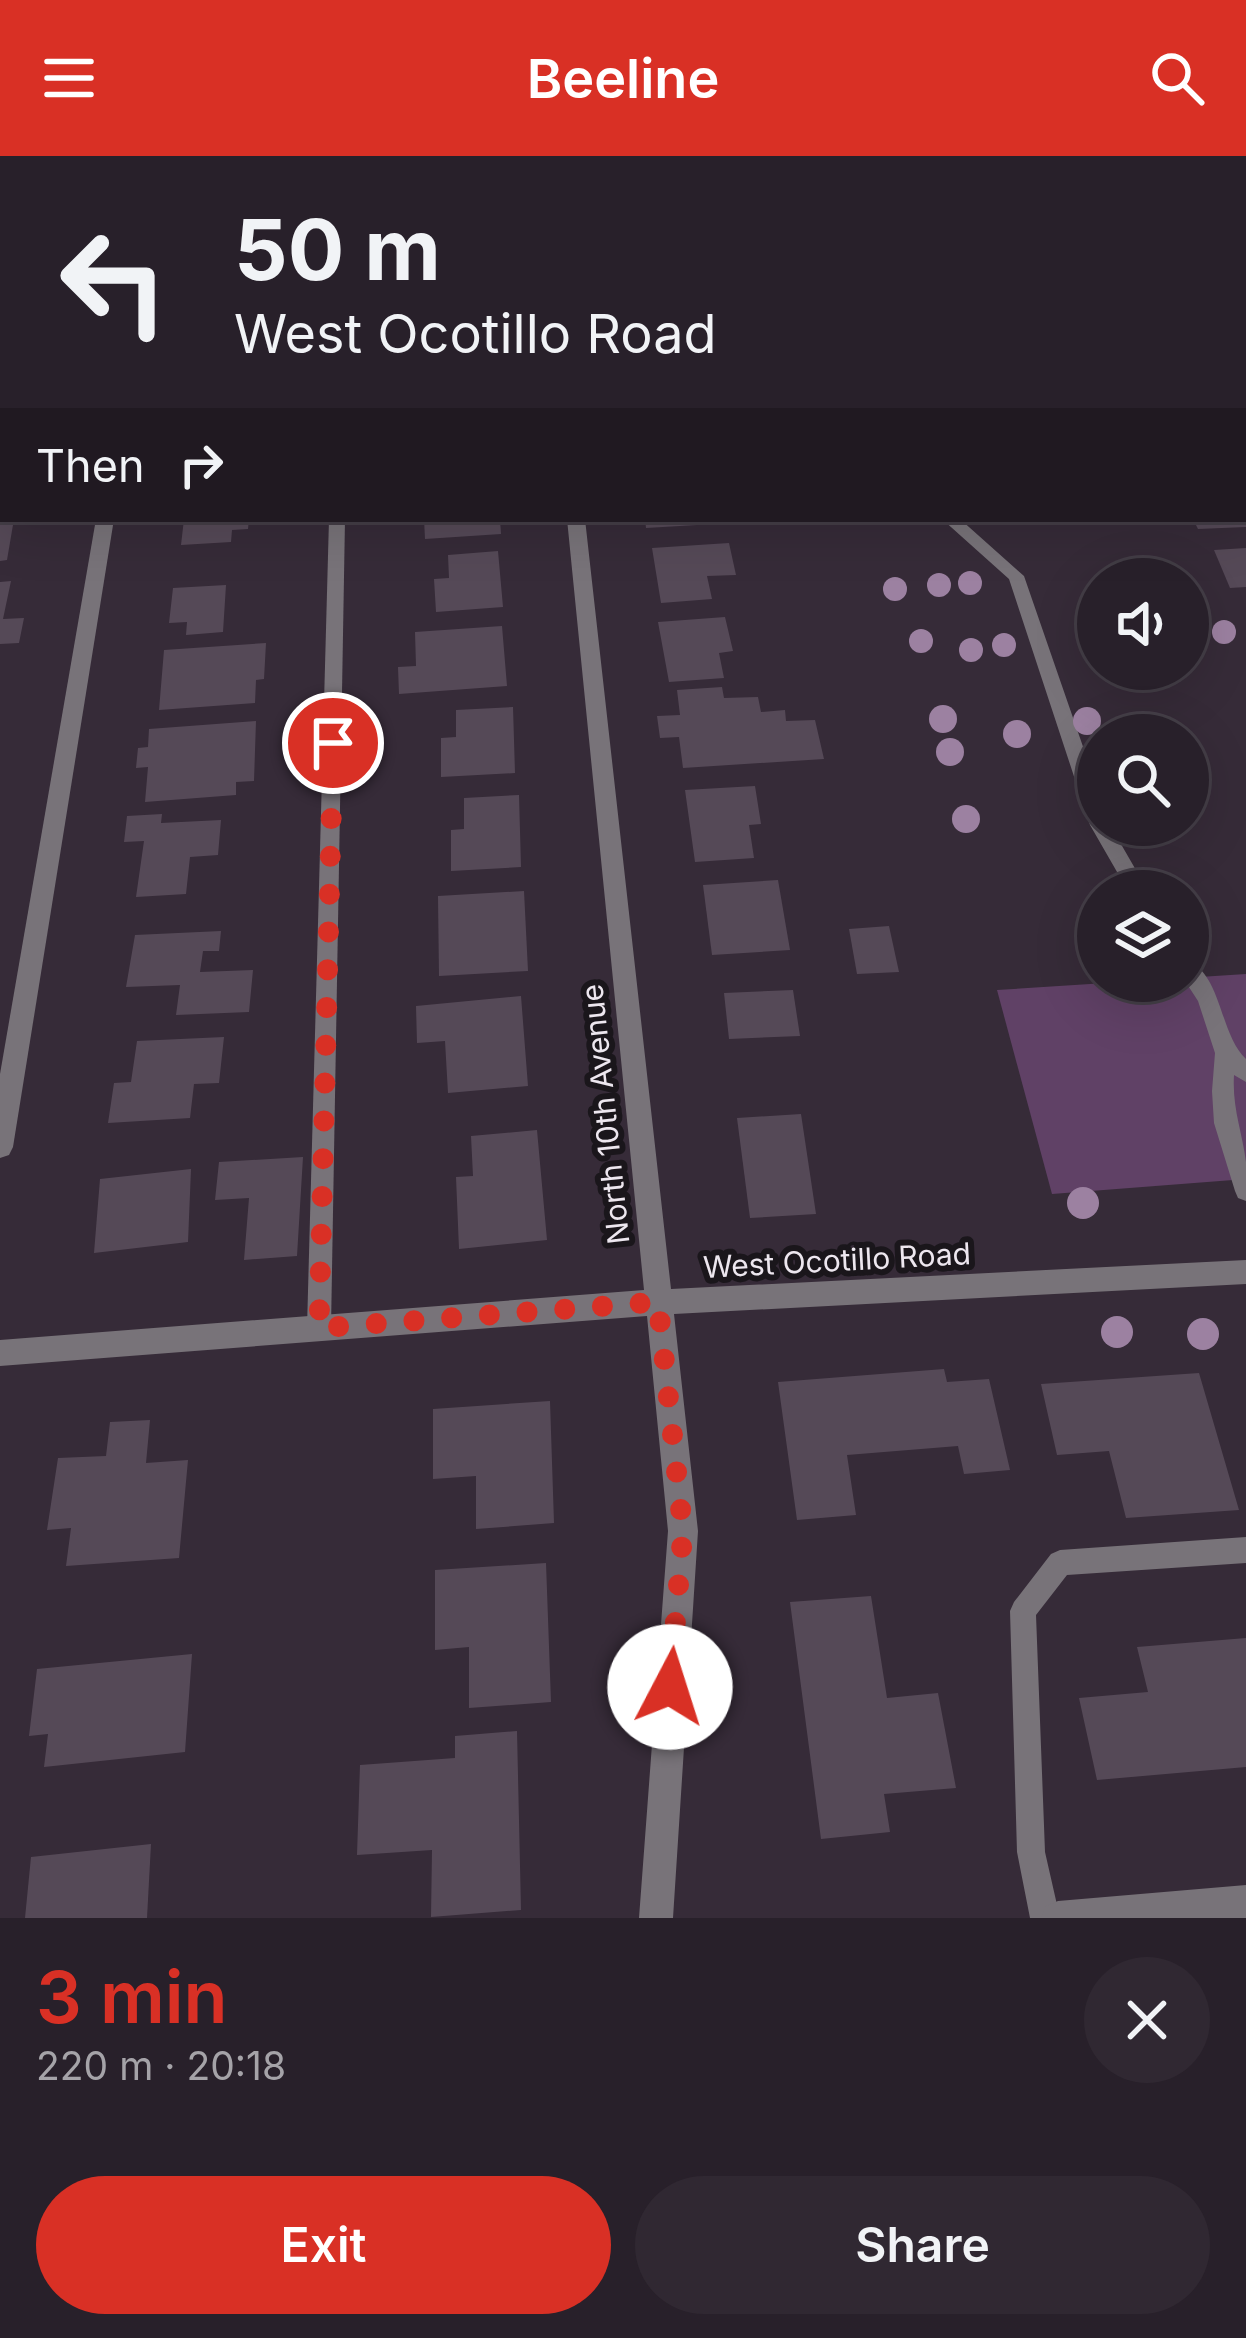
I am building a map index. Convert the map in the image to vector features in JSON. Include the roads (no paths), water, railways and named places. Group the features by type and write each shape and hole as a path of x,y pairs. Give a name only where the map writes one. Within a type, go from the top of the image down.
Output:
{"street":[{"path":"0,1148 104,522"},
{"name":"North 10th Avenue","path":"577,522 683,1531 656,1918"},
{"name":"West Ocotillo Road","path":"0,1352 658,1302 1246,1272"},
{"path":"1058,1918 1246,1902"}],"lane":[{"path":"319,1328 337,522"},
{"path":"953,522 1016,576 1077,756"},
{"path":"1208,1002 1226,1052 1246,1072"},
{"path":"1226,1052 1219,1097 1235,1123 1246,1191"},
{"path":"1045,1918 1031,1852 1023,1611 1060,1563 1246,1550"}]}
